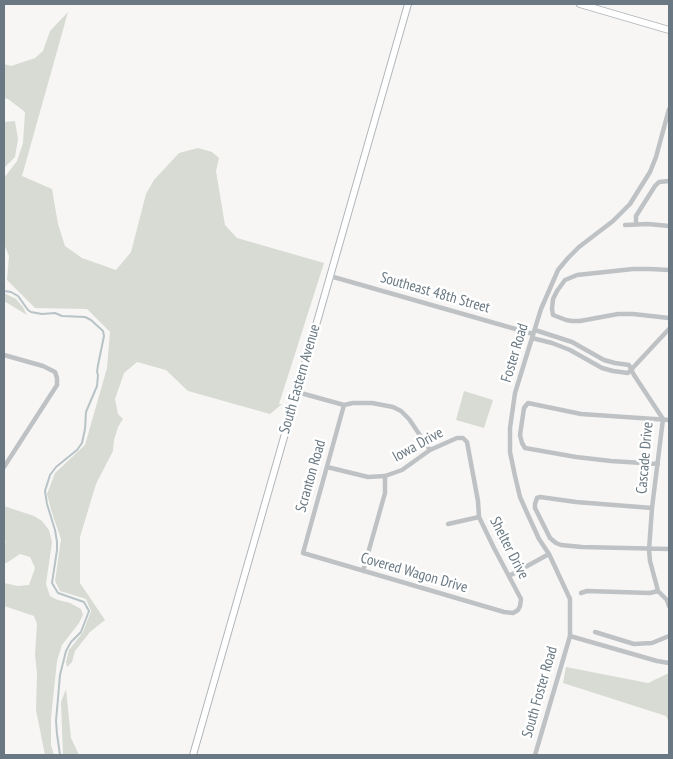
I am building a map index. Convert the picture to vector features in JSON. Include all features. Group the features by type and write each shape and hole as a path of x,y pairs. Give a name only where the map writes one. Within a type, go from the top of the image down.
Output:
{"main road":[{"name":"South Eastern Avenue","path":"193,755 408,4"},
{"path":"580,4 669,30"}],"street":[{"name":"Foster Road","path":"570,636 570,599 520,497 514,476 510,452 510,428 515,393 540,309 558,270 578,247 613,221 630,204 650,172 669,110"},
{"path":"636,224 636,216 655,186 659,182 668,181"},
{"path":"625,225 669,226"},
{"path":"669,270 632,269 576,275 565,280 557,291 553,299 552,309 553,314 572,321 618,314 669,318"},
{"name":"Southeast 48th Street","path":"330,276 534,334 572,342 604,360 629,365 632,370 628,373 602,368 570,350 534,334"},
{"path":"632,370 669,329"},
{"path":"4,355 42,366 55,372 57,378 57,385 4,467"},
{"name":"Cascade Drive","path":"632,370 663,419 649,550 658,591 667,600 669,606"},
{"path":"297,392 344,405 353,403 383,404 401,411 409,419 430,450"},
{"path":"658,464 576,457 525,448 520,435 524,408 528,403 582,414 669,420"},
{"name":"Scranton Road","path":"302,553 344,405"},
{"name":"Iowa Drive","path":"327,467 368,478 385,476 402,470 430,450 457,438 463,438"},
{"name":"Shelter Drive","path":"463,438 467,442 479,517 521,599 518,610"},
{"path":"363,571 385,493 385,476"},
{"path":"652,508 540,497 534,504 550,538 561,545 669,550"},
{"path":"448,524 479,517"},
{"name":"Covered Wagon Drive","path":"302,553 504,612 513,613 518,610"},
{"path":"509,576 549,554"},
{"path":"581,594 587,591 650,593 658,591"},
{"path":"595,632 634,644 652,643 669,636"},
{"path":"570,636 669,663"},
{"name":"South Foster Road","path":"535,755 570,636"}],"shaded area":[{"path":"68,12 22,176 52,189 58,224 65,246 82,258 116,270 131,252 146,194 154,180 179,153 198,148 212,152 219,158 216,171 225,225 237,238 324,263 279,404 282,404 270,414 188,391 166,370 137,362 124,373 115,399 118,414 123,419 118,427 113,451 96,484 80,537 80,583 105,620 90,632 75,651 72,662 67,667 66,662 69,650 83,632 91,611 86,599 60,591 55,581 61,539 47,494 55,473 85,445 107,368 110,332 87,309 35,308 7,280 9,256 4,244 4,178 17,161 23,143 25,112 4,98 4,64 11,66 35,58 43,51 50,31"},
{"path":"15,121 18,139 15,157 4,168 4,122"},
{"path":"4,293 16,299 27,315 4,301"},
{"path":"464,391 493,400 484,428 456,420"},
{"path":"4,506 34,516 42,521 49,530 52,542 46,584 50,596 81,609 83,615 62,645 57,661 51,718 51,745 54,755 45,755 36,710 37,673 35,655 37,624 34,616 4,606 4,583 18,586 29,585 35,568 30,557 20,554 4,564 4,545 6,541 4,541"},
{"path":"566,667 648,683 669,673 669,722 666,716 563,683"},
{"path":"66,689 71,738 79,755 63,755 61,702"}],"waterway":[{"path":"4,291 18,296 31,312 85,317 103,331 104,336 97,372 97,386 86,412 82,443 77,450 56,467 50,475 45,491 57,542 52,583 58,593 84,602 89,611 81,632 71,642 66,651 60,675 56,721 60,755"}]}
